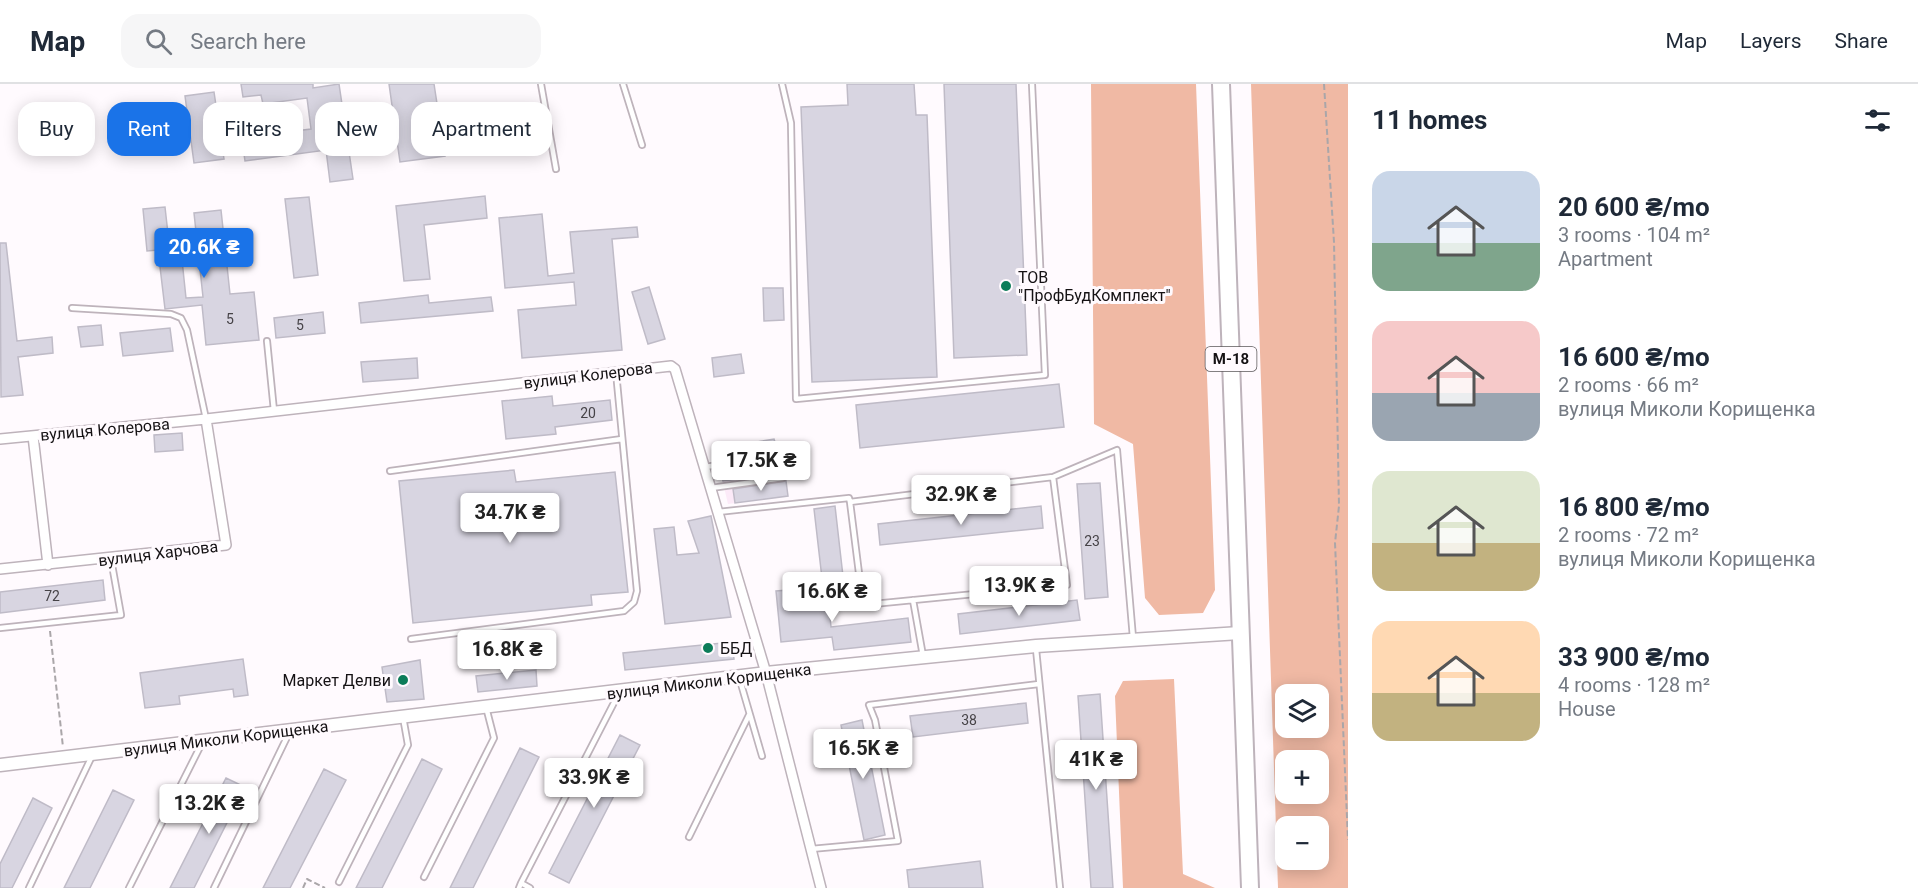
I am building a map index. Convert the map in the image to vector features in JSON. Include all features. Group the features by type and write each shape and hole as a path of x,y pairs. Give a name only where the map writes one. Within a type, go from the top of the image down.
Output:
{"highway":[{"name":"М-18","path":"1221,84 1250,888"}],"street":[{"name":"вулиця Колерова","path":"0,439 206,419 671,366 675,369 766,674 821,888"},
{"name":"вулиця Харчова","path":"0,570 226,545 206,419"},
{"path":"33,435 48,565"},
{"name":"вулиця Миколи Корищенка","path":"0,765 923,657 1036,646 1240,633"}],"lane":[{"path":"541,84 556,169"},
{"path":"623,84 642,145"},
{"path":"783,84 790,123 796,399 1045,375 1032,84"},
{"path":"72,308 171,314 181,318 187,330 206,419"},
{"path":"267,342 274,411"},
{"path":"411,639 624,611 634,602 637,591 616,372"},
{"path":"390,471 622,439"},
{"path":"850,502 1053,477 1117,450 1134,640"},
{"path":"705,467 777,456"},
{"path":"718,512 849,498 863,605 1067,585 1053,477"},
{"path":"711,488 783,478"},
{"path":"0,628 121,615 111,559"},
{"path":"913,600 923,657"},
{"path":"1036,646 1060,888"},
{"path":"739,677 762,756"},
{"path":"811,849 898,841 875,720 869,705 1040,684"},
{"path":"530,888 520,886 620,691"},
{"path":"424,877 494,738 486,707"},
{"path":"689,837 749,715"},
{"path":"339,882 408,745 403,717"},
{"path":"214,888 290,730"},
{"path":"129,888 204,740"},
{"path":"29,888 93,754"}],"path":[{"path":"1324,84 1334,242 1339,506 1335,543 1348,840"},
{"path":"50,623 63,747"},
{"path":"303,888 307,879 325,888"}],"shaded area":[{"path":"1091,84 1196,84 1215,590 1203,613 1159,615 1145,598 1133,444 1094,424"},
{"path":"1251,84 1348,84 1348,888 1278,888 1277,870 1329,870 1329,816 1276,816 1275,804 1329,804 1329,750 1275,750 1275,799"},
{"path":"774,439 788,496 728,504 715,449"},
{"path":"1174,679 1183,874 1215,888 1123,888 1115,696 1123,681"}],"building":[{"path":"241,84 313,84 313,88 339,84 342,102 315,102 315,151 303,153 303,130 311,129 307,98 263,102 261,95 243,97"},
{"path":"389,84 434,84 437,102 411,102 411,156 445,156 400,162 399,102 392,102"},
{"path":"847,84 914,84 916,115 927,115 937,377 812,382 801,107 848,105"},
{"path":"944,84 1016,84 1027,355 954,358"},
{"path":"214,92 215,102 203,102 203,156 224,156 224,159 194,163 191,141 191,102 186,102 185,96"},
{"path":"244,156 282,156 245,161"},
{"path":"327,156 350,156 353,179 330,182"},
{"path":"485,196 487,218 424,225 430,279 404,281 396,206"},
{"path":"309,197 318,275 294,278 285,199"},
{"path":"165,207 171,261 182,260 186,298 203,297 194,213 221,210 230,294 254,292 259,340 206,345 202,305 165,309 158,250 147,251 143,209"},
{"path":"542,214 548,276 574,273 570,232 637,227 638,237 612,239 622,350 522,358 518,310 576,305 574,282 505,288 499,218"},
{"path":"0,243 6,243 17,341 52,337 53,353 18,357 23,395 1,397"},
{"path":"649,287 665,339 648,344 632,292"},
{"path":"763,288 783,288 784,320 764,321"},
{"path":"428,295 429,303 491,297 493,311 361,323 359,303"},
{"path":"323,312 325,333 276,338 274,318"},
{"path":"101,325 103,345 81,347 78,327"},
{"path":"170,328 173,351 123,356 120,333"},
{"path":"741,354 744,373 714,377 712,358"},
{"path":"417,358 418,378 363,382 361,362"},
{"path":"1059,384 1064,427 860,448 856,405"},
{"path":"552,396 553,406 610,400 612,420 555,427 556,434 506,439 502,401"},
{"path":"182,433 183,450 155,452 154,435"},
{"path":"774,439 778,452 718,461 715,449"},
{"path":"780,459 784,474 723,481 720,469"},
{"path":"514,470 516,482 615,472 628,592 591,595 592,605 413,623 399,481"},
{"path":"786,481 788,496 735,503 733,489"},
{"path":"1100,483 1108,597 1085,599 1077,484"},
{"path":"835,506 844,585 823,587 814,509"},
{"path":"1041,506 1043,528 880,545 878,524"},
{"path":"711,516 731,617 665,624 654,529 674,527 677,555 699,553 688,521"},
{"path":"103,580 105,600 0,613 0,592"},
{"path":"827,587 831,627 908,618 911,642 834,650 832,637 781,642 776,591"},
{"path":"1077,600 1080,620 960,634 958,614"},
{"path":"732,642 734,659 625,670 623,653"},
{"path":"243,659 248,695 234,697 233,689 179,696 180,704 145,708 140,673"},
{"name":"Маркет Делви","path":"420,660 424,699 387,702 382,667"},
{"path":"536,670 537,686 478,692 476,676"},
{"path":"1100,694 1113,888 1091,888 1078,696"},
{"path":"1026,703 1028,723 913,737 910,716"},
{"path":"862,720 885,835 864,840 841,725"},
{"path":"620,735 640,745 569,883 549,873"},
{"path":"520,748 539,757 473,888 450,888"},
{"path":"422,759 442,769 382,888 356,888"},
{"path":"324,769 346,780 290,888 263,888"},
{"path":"226,778 245,787 194,888 170,888"},
{"path":"113,790 134,800 90,888 64,888"},
{"path":"33,798 52,808 12,888 0,888 0,864"},
{"path":"980,861 983,888 909,888 907,870"}],"place":[{"name":"ТОВ \"ПрофБудКомплект\"","path":"1006,286"},
{"name":"ББД","path":"708,648"},
{"name":"Маркет Делви","path":"403,680"}]}
